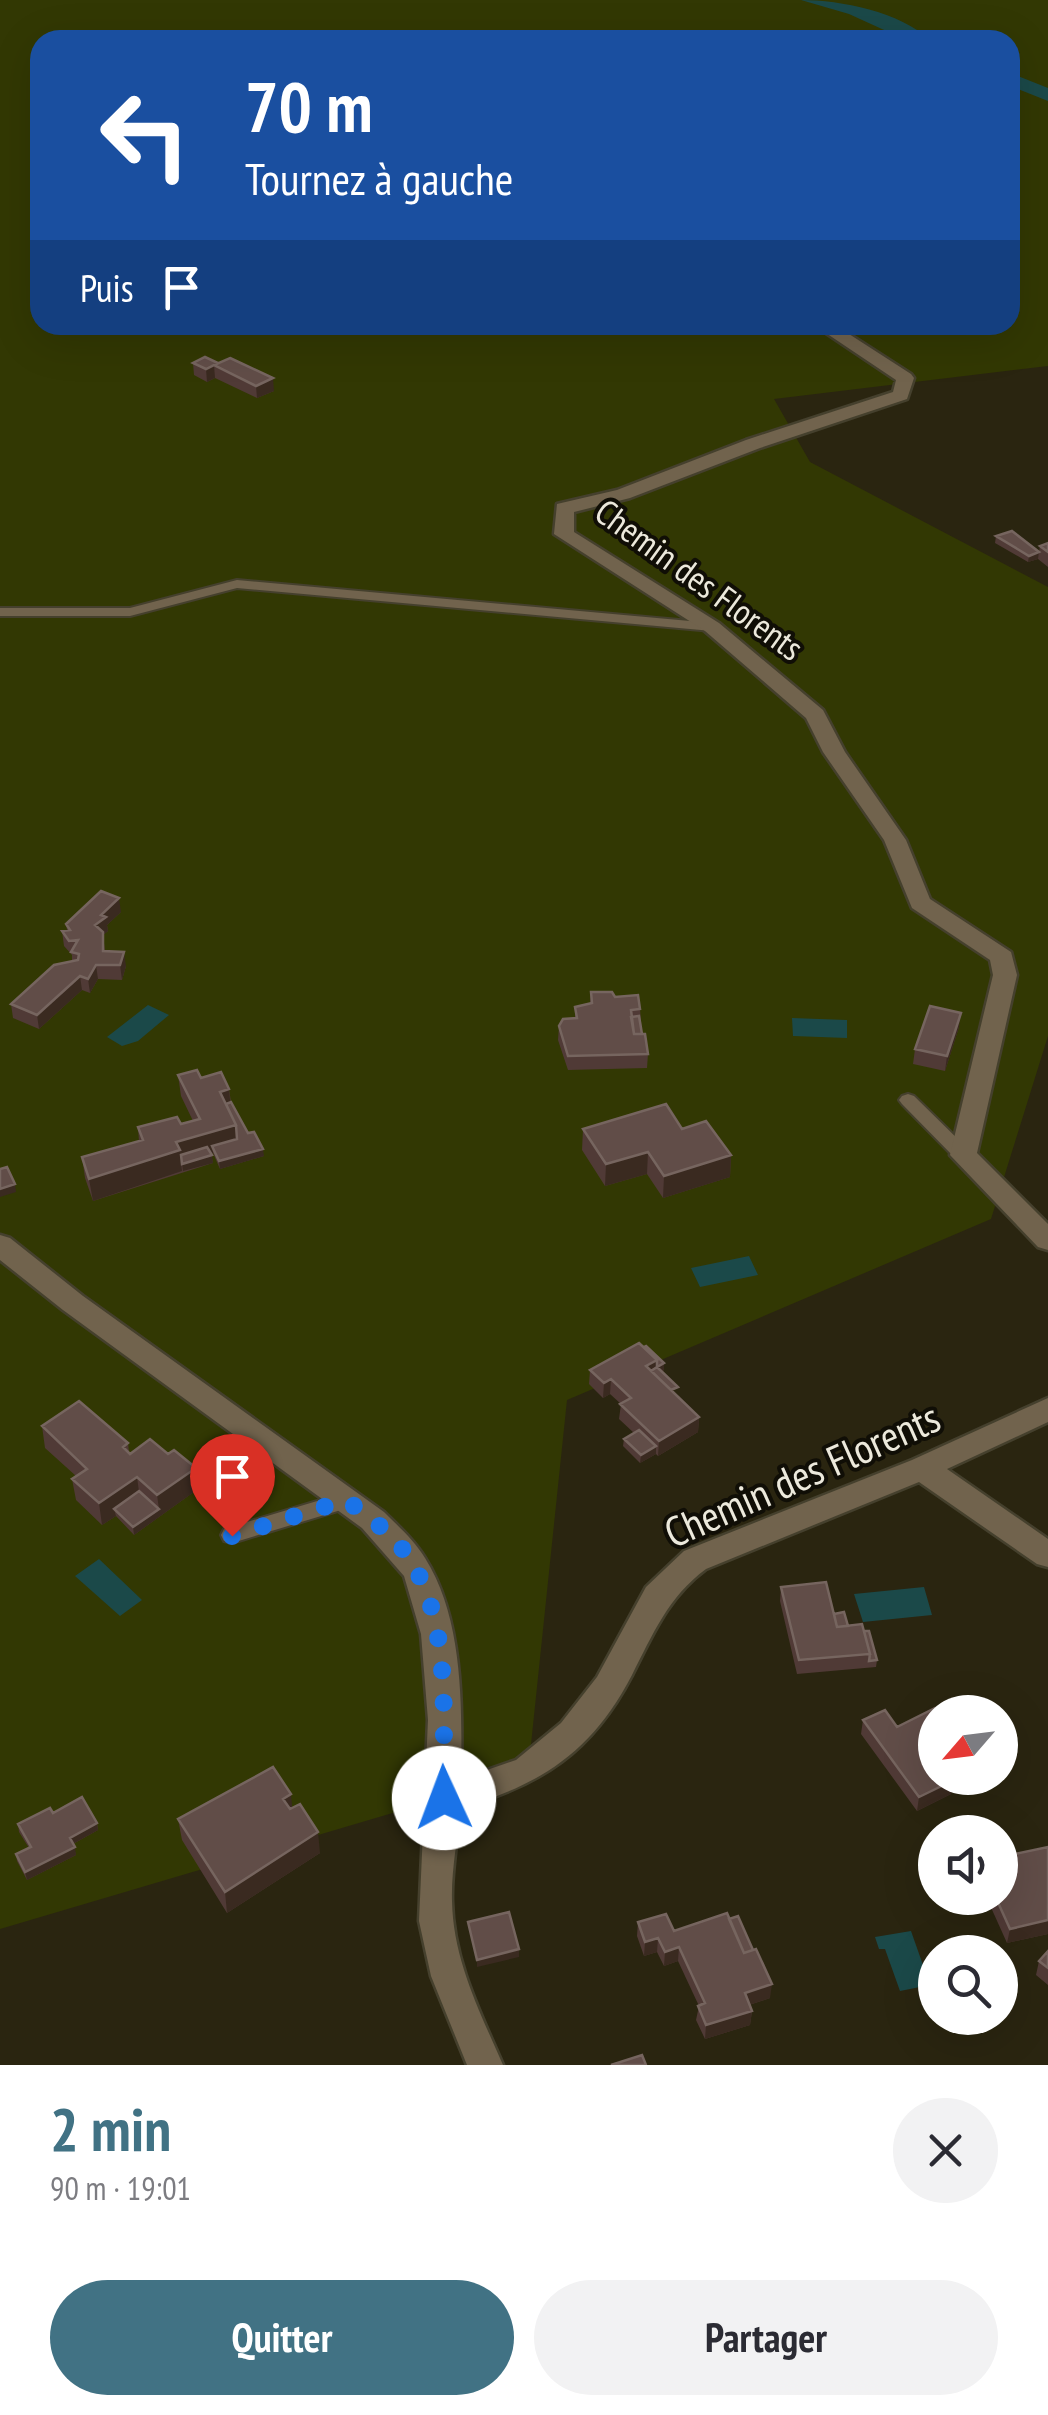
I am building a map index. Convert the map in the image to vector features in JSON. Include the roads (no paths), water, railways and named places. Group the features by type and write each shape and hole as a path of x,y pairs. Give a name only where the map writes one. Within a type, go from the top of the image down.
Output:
{"street":[{"name":"Chemin des Florents","path":"838,335 905,378 900,395 622,494 564,508 564,534 712,627 814,715 834,752 895,840 920,903 1002,957 1004,975 963,1155"},
{"path":"963,1155 1048,1240"},
{"path":"0,1244 73,1303 346,1500 403,1550 424,1584 440,1660 444,1798 435,1887 436,1922 445,1965 484,2065"},
{"name":"Chemin des Florents","path":"444,1798 512,1777 554,1751 602,1697 654,1596 671,1576 696,1560 922,1468 1048,1408"},
{"path":"922,1468 1048,1555"}],"lane":[{"path":"0,612 130,612 236,584 712,627"},
{"path":"908,1100 963,1155"},
{"path":"232,1536 346,1500"}],"water":[{"path":"148,1005 169,1015 138,1041 122,1046 107,1037"},
{"path":"792,1018 847,1020 847,1038 793,1036"},
{"path":"749,1256 758,1275 700,1287 691,1268"},
{"path":"99,1559 142,1600 120,1616 75,1576"},
{"path":"924,1587 932,1615 863,1622 854,1594"},
{"path":"911,1931 918,1951 918,1987 900,1991 885,1949 879,1949 875,1937"}],"waterway":[{"path":"810,0 855,10 899,30"},
{"path":"1020,83 1048,95"}]}
